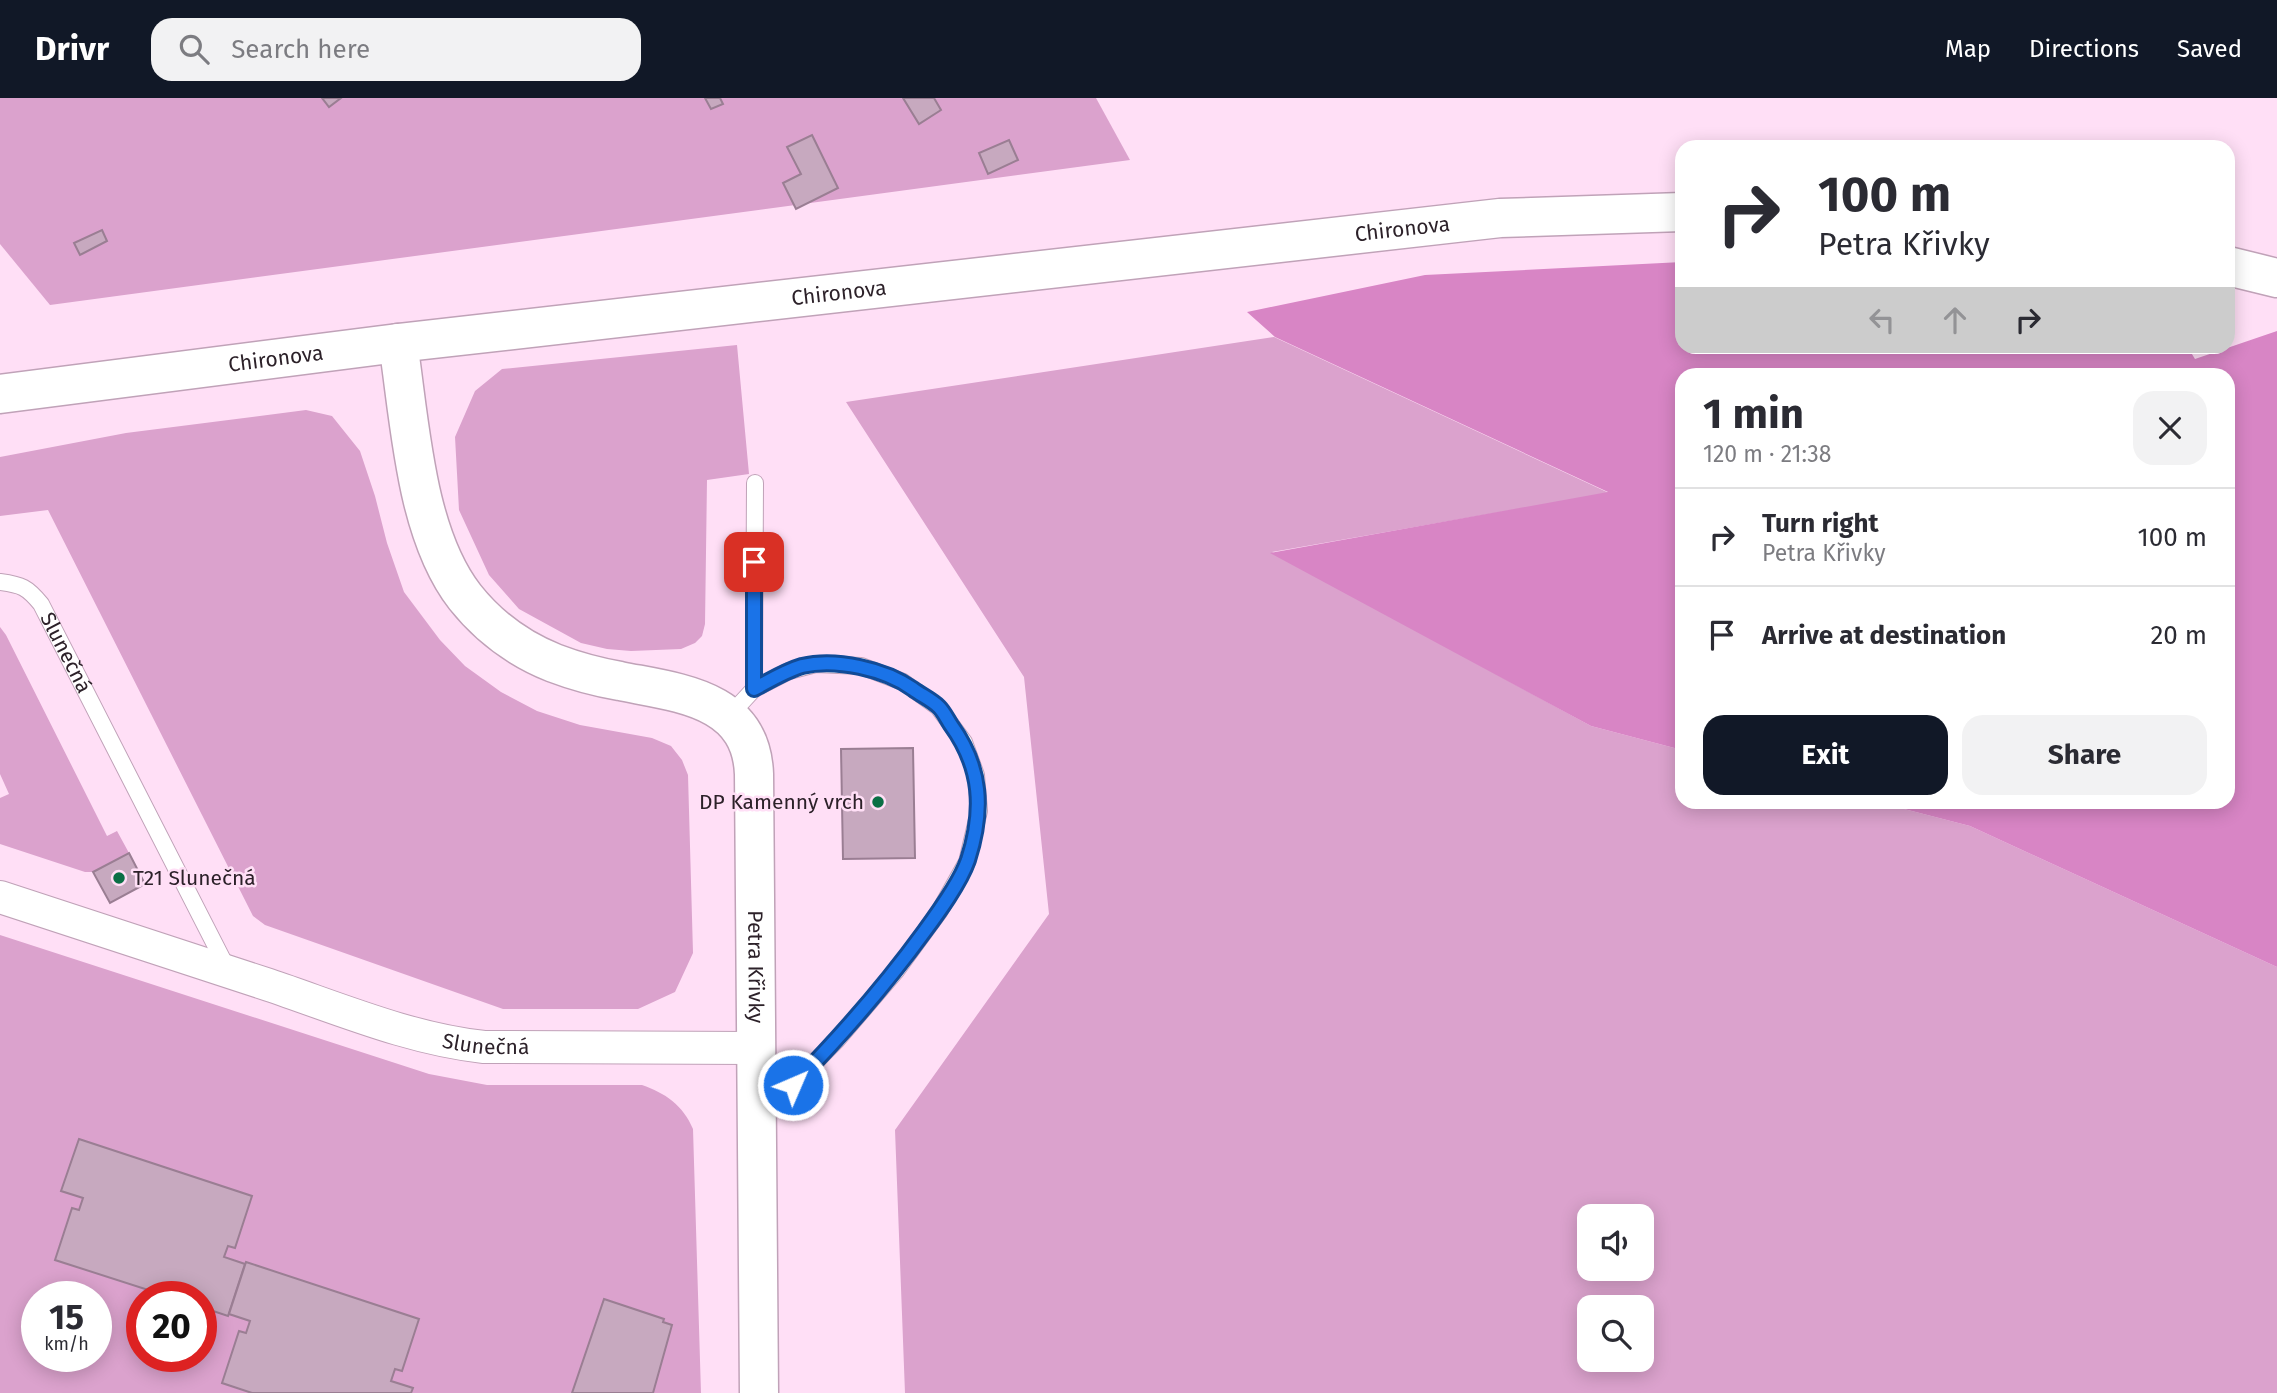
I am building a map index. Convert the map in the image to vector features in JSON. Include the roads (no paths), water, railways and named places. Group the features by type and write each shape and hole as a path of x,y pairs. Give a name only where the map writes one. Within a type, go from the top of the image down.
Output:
{"street":[{"name":"Chironova","path":"0,394 398,343 1500,218 1675,212"},
{"path":"2235,268 2277,278"},
{"path":"398,343 415,457 432,535 452,578 477,611 508,638 538,657 595,676 689,695 710,703 741,702"},
{"name":"Petra Křivky","path":"741,702 741,731 753,762 759,1393"},
{"name":"Slunečná","path":"0,897 417,1035 453,1044 484,1047 755,1048"}],"lane":[{"path":"741,702 755,483"},
{"name":"Slunečná","path":"0,582 17,584 29,590 41,604 228,971"},
{"path":"741,702 789,671 816,664 861,666 903,682 939,707 964,742 976,775 979,811 967,862 939,912 896,971 837,1040 756,1122"}],"place":[{"name":"DP Kamenný vrch","path":"878,802"},
{"name":"T21 Slunečná","path":"119,878"}]}
